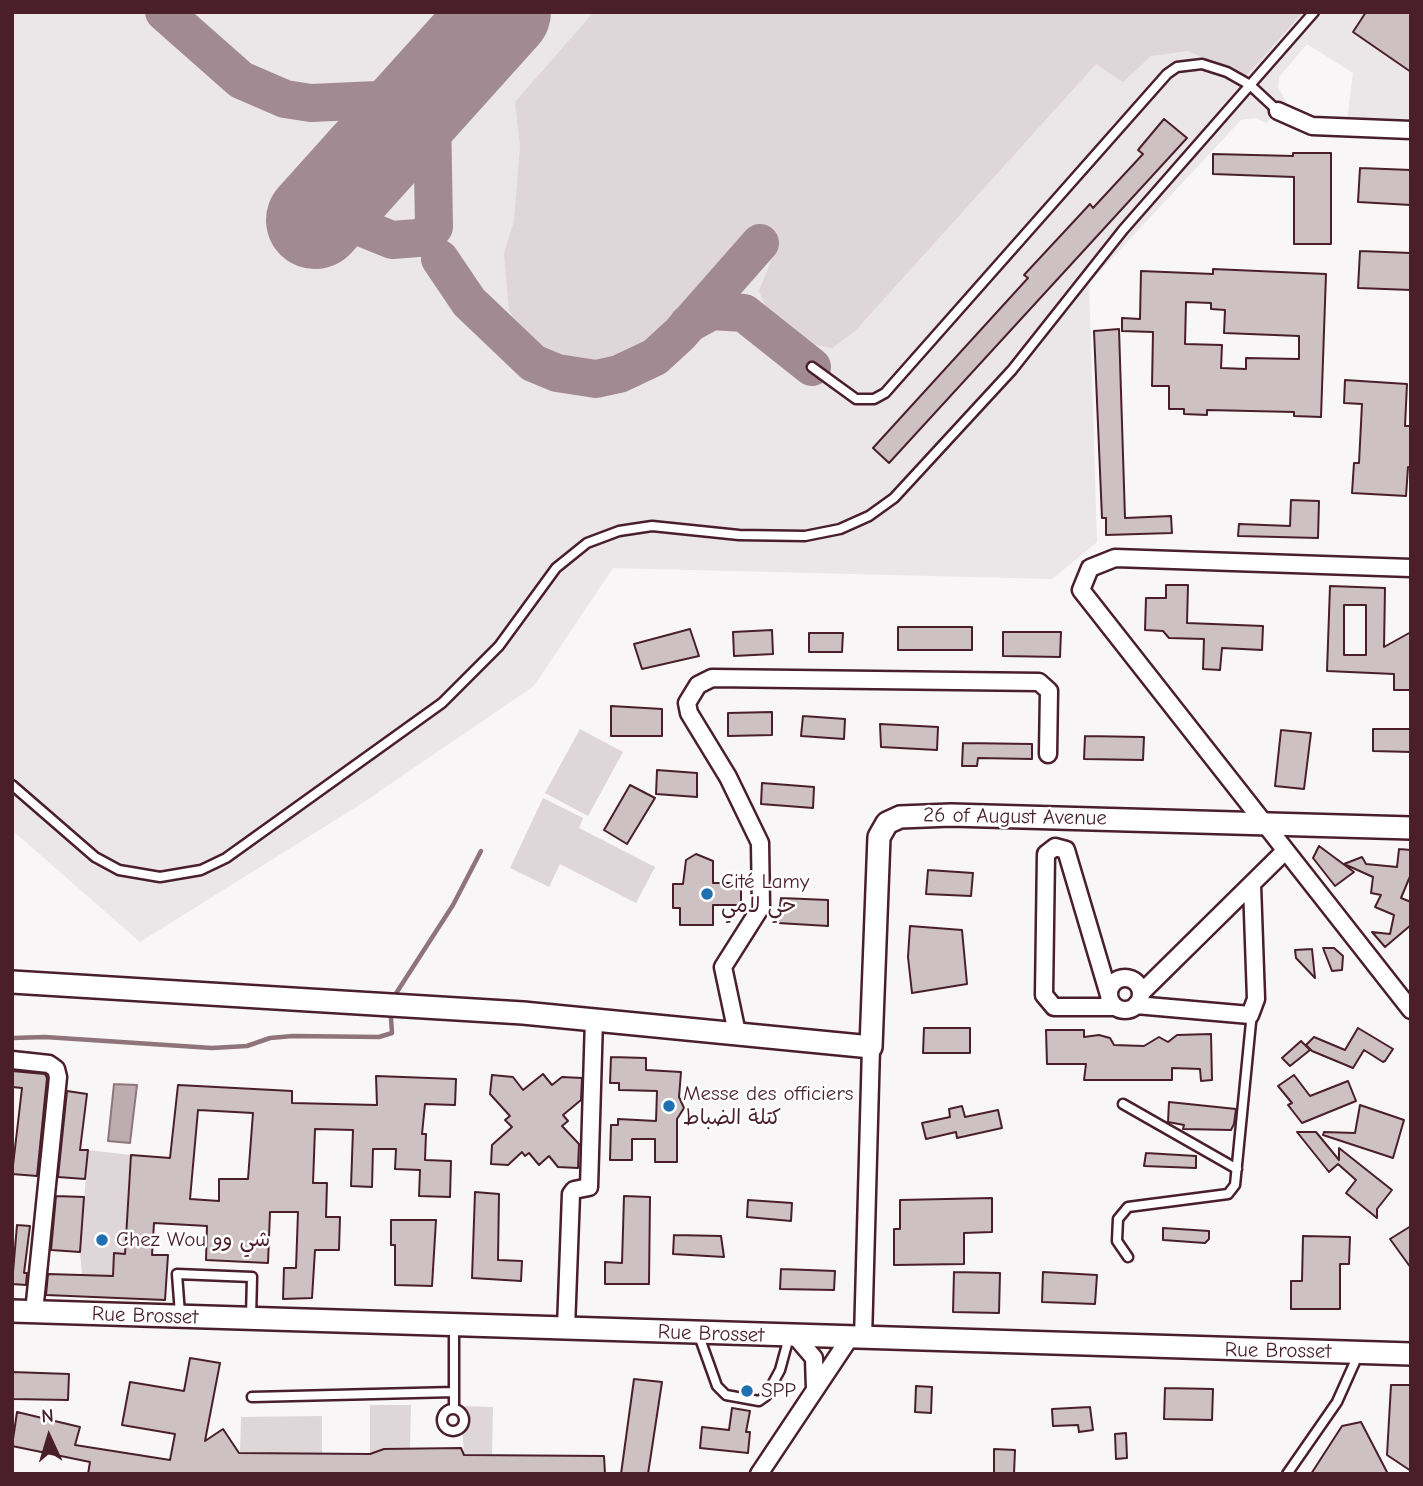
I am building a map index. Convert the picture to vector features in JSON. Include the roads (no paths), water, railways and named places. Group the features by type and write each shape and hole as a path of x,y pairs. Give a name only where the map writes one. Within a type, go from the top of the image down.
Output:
{"street":[{"path":"1278,111 1312,126 1411,130"},
{"path":"1411,568 1133,557 1102,562 1090,568 1084,577 1081,590 1411,1010"},
{"path":"737,1033 723,967 761,907 760,843 728,777 689,713 689,697 698,685 712,678 1039,682 1044,683 1049,691 1048,754"},
{"name":"26 of August Avenue","path":"856,1339 877,873 880,836 887,823 919,814 1411,828"},
{"path":"1113,1001 1054,1007 1044,995 1046,855 1055,847 1066,850 1113,1001 1123,1010 1139,999 1285,851"},
{"path":"1139,999 1247,1016 1252,1013 1256,999 1252,886"},
{"path":"1113,1001 1110,988 1120,979 1134,981 1139,999"},
{"path":"12,982 594,1019 871,1047"},
{"path":"566,1328 572,1192 589,1187 594,1019"},
{"path":"12,1060 49,1064 56,1069 58,1077 34,1312"},
{"name":"Rue Brosset","path":"12,1311 1411,1354"},
{"path":"793,1337 814,1358 815,1389"},
{"path":"759,1474 815,1389 856,1339"}],"lane":[{"path":"12,785 95,857 119,870 160,877 201,870 236,851 442,703 499,646 556,568 587,543 619,531 652,526 739,535 805,536 840,529 869,516 894,498 1012,370 1123,230 1314,12"},
{"path":"812,368 856,399 874,399 885,393 1167,74 1177,67 1202,64 1227,72 1250,85 1278,111"},
{"path":"1128,1257 1117,1241 1118,1219 1128,1207 1228,1194 1235,1185 1252,1013"},
{"path":"1123,1104 1237,1169"},
{"path":"181,1317 177,1274 252,1277 251,1320"},
{"path":"454,1325 454,1409"},
{"path":"698,1333 716,1386 726,1395 759,1401 766,1396 780,1370 793,1337"},
{"path":"1287,1474 1337,1402 1359,1353"},
{"path":"252,1397 454,1392"}],"waterway":[{"path":"395,995 453,905 481,851"},
{"path":"12,1038 45,1037 212,1048 247,1046 270,1038 293,1036 379,1037 392,1033 391,1018"}],"place":[{"name":"Cité Lamy حي لامي","path":"707,894"},
{"name":"Messe des officiers كتلة الضباط","path":"669,1106"},
{"name":"Chez Wou شي وو","path":"102,1240"},
{"name":"SPP","path":"747,1391"}]}
